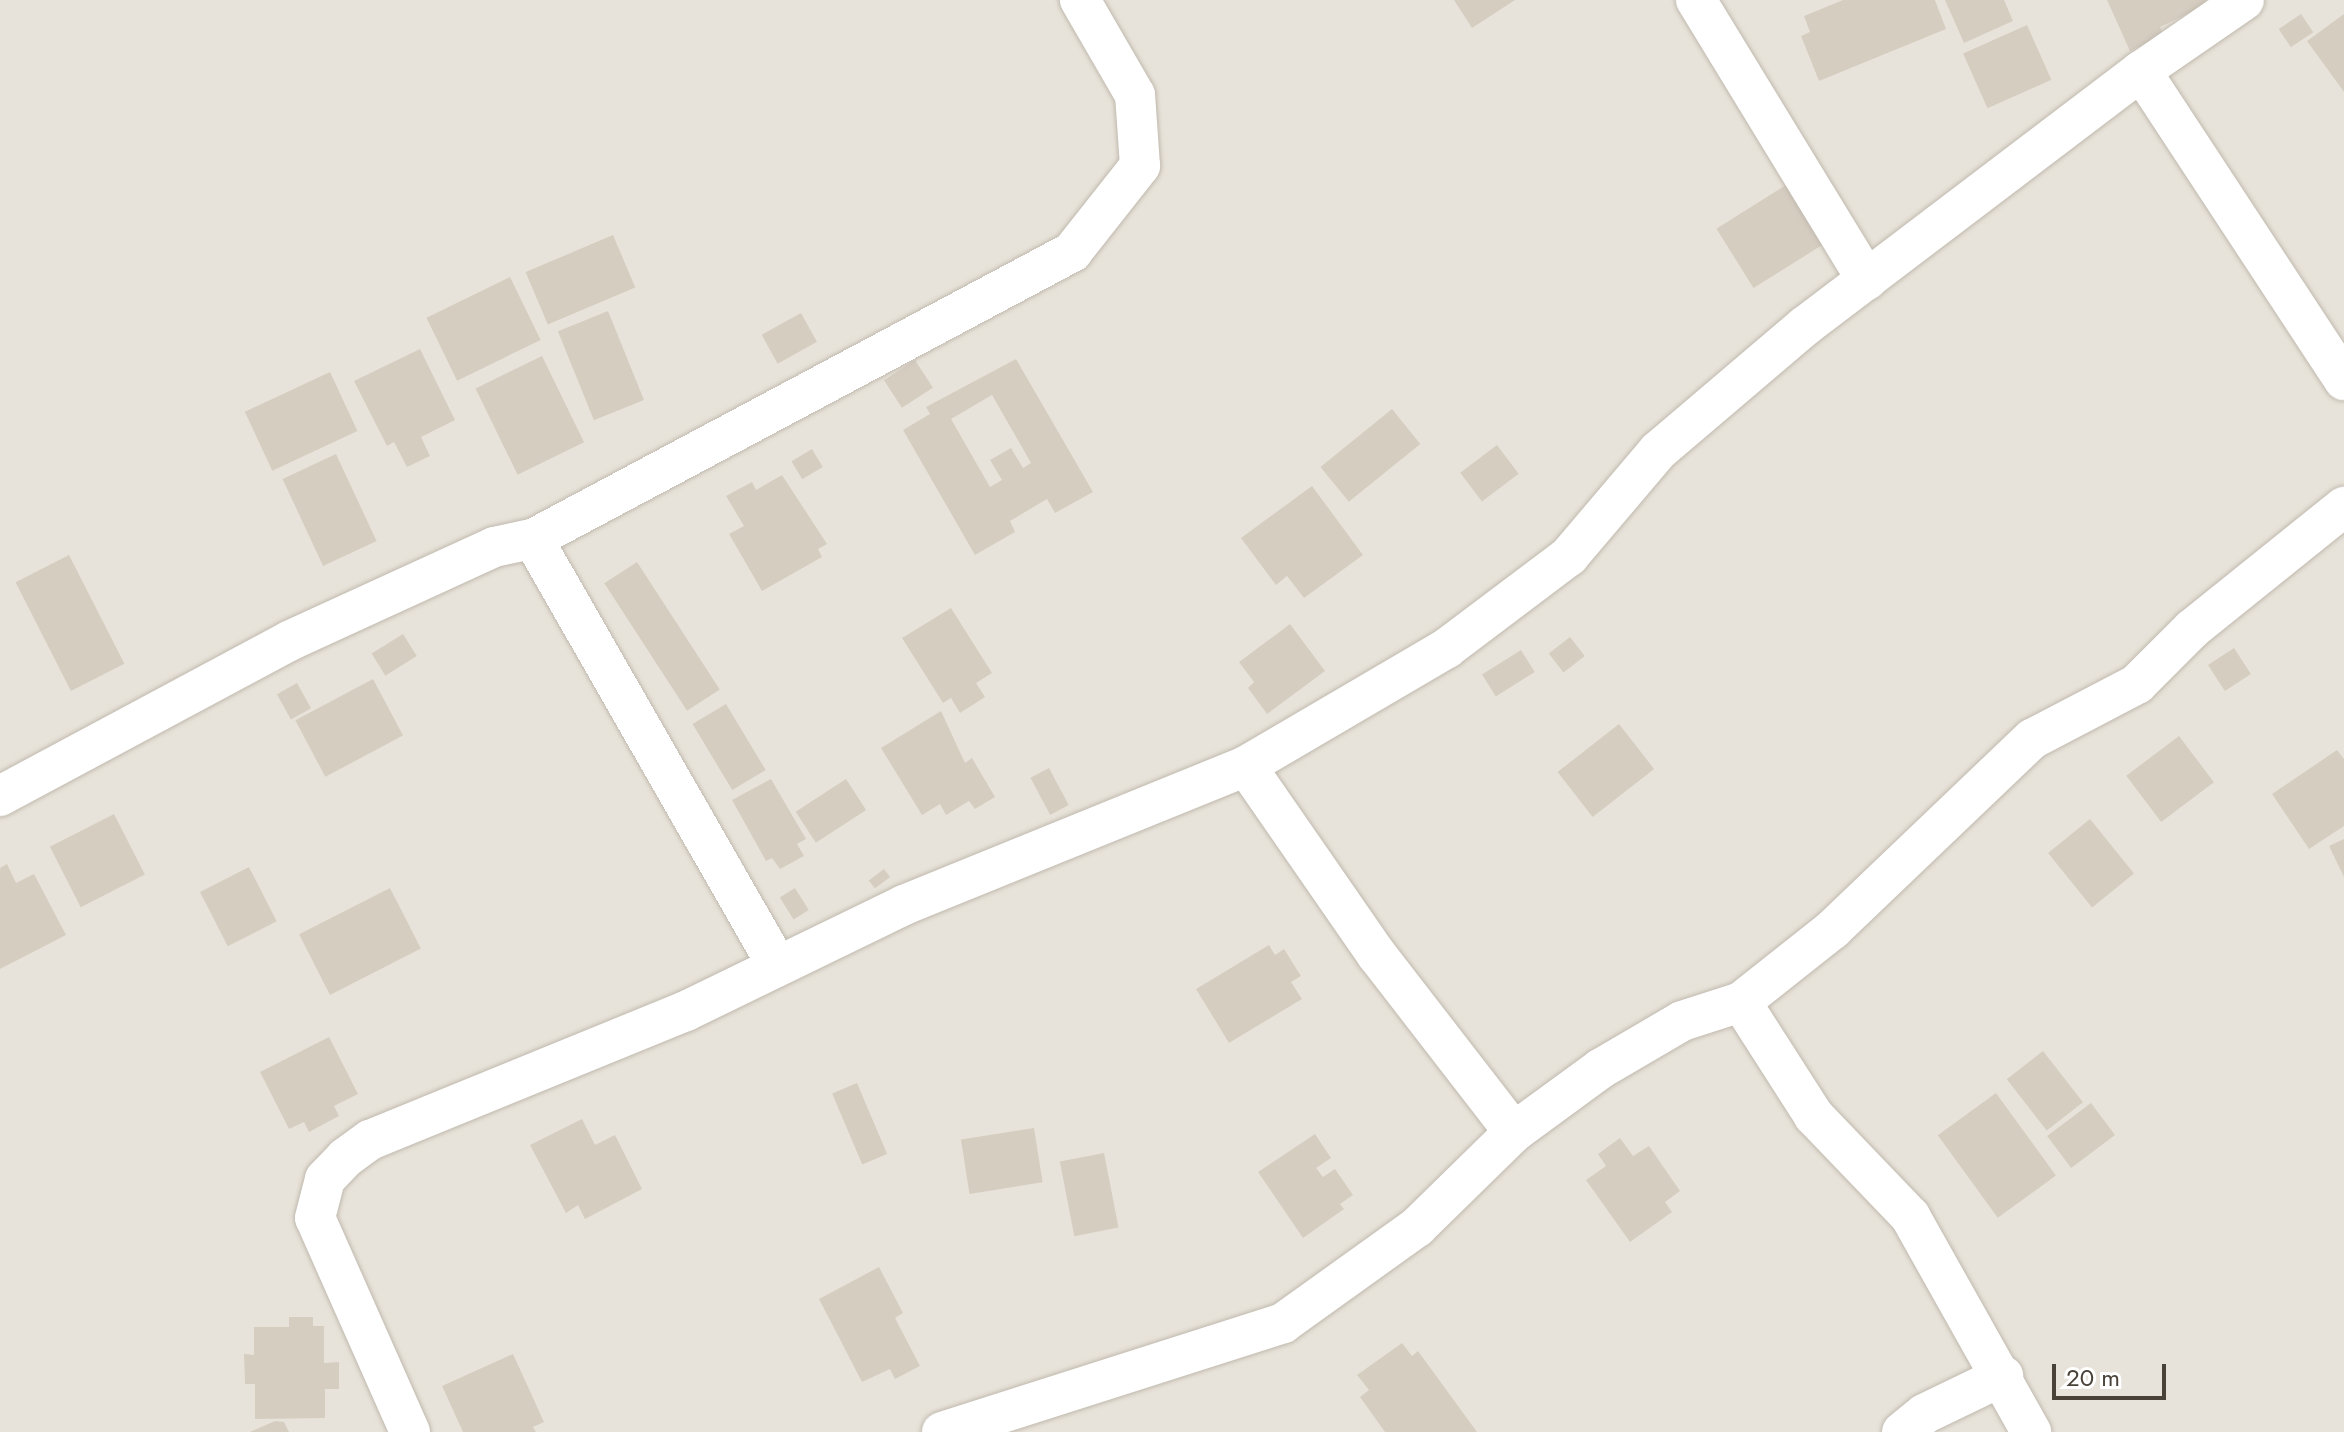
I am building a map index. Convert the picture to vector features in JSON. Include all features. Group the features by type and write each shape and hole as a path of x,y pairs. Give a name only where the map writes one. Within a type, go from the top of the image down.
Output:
{"street":[{"path":"0,796 289,641 494,547 533,539 1072,252 1140,166 1135,95 1080,0"},
{"path":"1696,0 1867,280"},
{"path":"410,1432 315,1218 325,1179 370,1140 686,1011 904,905 1246,766 1447,648 1569,556 1658,451 1867,280 2230,5"},
{"path":"2141,71 2344,380"},
{"path":"942,1432 1283,1323 1417,1227 1514,1132 1600,1069 1682,1021 1741,1002 1833,929 2032,739 2137,684 2192,629 2344,507"},
{"path":"533,539 778,966"},
{"path":"1246,766 1377,955 1514,1132"},
{"path":"1741,1002 1814,1116 1910,1216 2003,1376 2031,1432"},
{"path":"1902,1432 1924,1414 2003,1376"}],"shaded area":[{"path":"0,0 2344,0 2344,1432 0,1432"}],"building":[{"path":"1454,0 1515,0 1472,28"},
{"path":"1843,0 1935,0 1946,29 1819,81 1801,36 1810,32 1804,16"},
{"path":"1945,0 2004,0 2013,21 1964,43"},
{"path":"2107,0 2206,0 2208,4 2160,27 2163,35 2130,51"},
{"path":"2301,14 2313,32 2291,47 2279,29"},
{"path":"2344,14 2344,92 2307,41"},
{"path":"2027,25 2051,80 1987,108 1963,53"},
{"path":"1791,182 1828,241 1753,288 1716,229"},
{"path":"613,235 635,287 548,325 526,272"},
{"path":"510,277 541,340 457,381 426,318"},
{"path":"608,311 644,400 594,420 558,331"},
{"path":"801,313 817,342 778,364 762,335"},
{"path":"420,349 455,420 421,437 430,456 407,467 394,442 387,446 354,381"},
{"path":"542,356 584,442 518,475 475,388"},
{"path":"1016,359 1093,492 1055,513 1047,499 1010,521 1015,532 975,555 903,430 930,414 926,407","holes":["992,395 1031,463 1023,468 1011,448 990,460 1002,480 990,487 951,419"]},
{"path":"915,360 933,388 902,408 884,380"},
{"path":"330,372 357,431 272,471 245,412"},
{"path":"1392,409 1420,444 1349,502 1321,467"},
{"path":"1497,445 1519,474 1482,501 1460,473"},
{"path":"812,449 823,467 802,479 791,461"},
{"path":"336,454 377,541 323,566 283,479"},
{"path":"782,475 827,544 818,549 822,557 762,591 729,534 744,526 726,496 752,482 756,490"},
{"path":"1312,486 1363,555 1304,598 1287,576 1276,585 1241,538"},
{"path":"69,555 124,664 71,691 16,582"},
{"path":"637,562 720,689 687,711 604,583"},
{"path":"951,608 992,673 976,683 985,697 960,713 951,698 943,703 902,638"},
{"path":"1290,624 1325,671 1267,714 1248,688 1254,682 1239,662"},
{"path":"403,634 417,656 385,676 372,654"},
{"path":"1570,637 1585,656 1563,673 1549,654"},
{"path":"2234,648 2251,674 2225,691 2208,665"},
{"path":"1521,650 1535,672 1496,696 1482,674"},
{"path":"373,679 403,736 325,777 295,720"},
{"path":"297,683 311,708 291,720 277,694"},
{"path":"726,704 766,770 732,790 693,724"},
{"path":"941,711 965,763 972,758 995,797 975,809 969,801 946,815 940,804 922,815 881,748"},
{"path":"1619,724 1654,769 1593,817 1558,772"},
{"path":"2179,736 2214,782 2161,822 2126,776"},
{"path":"2337,750 2344,759 2344,826 2309,849 2272,794"},
{"path":"1049,768 1069,805 1050,815 1030,778"},
{"path":"771,779 806,839 797,844 804,856 780,869 772,858 766,861 732,800"},
{"path":"846,779 866,810 816,843 796,812"},
{"path":"114,814 145,875 81,907 50,847"},
{"path":"2090,819 2134,873 2092,907 2048,853"},
{"path":"2344,839 2344,877 2329,846"},
{"path":"7,864 16,883 34,874 66,935 0,969 0,868"},
{"path":"249,867 277,921 228,946 200,892"},
{"path":"884,869 890,877 875,888 869,880"},
{"path":"390,888 421,949 330,995 299,934"},
{"path":"795,888 809,910 794,920 780,898"},
{"path":"1269,945 1275,955 1284,949 1301,976 1291,982 1302,999 1229,1043 1196,989"},
{"path":"329,1037 358,1094 334,1106 339,1116 309,1132 304,1122 289,1129 260,1072"},
{"path":"2043,1051 2083,1102 2047,1131 2007,1079"},
{"path":"857,1083 887,1154 862,1164 832,1094"},
{"path":"1996,1093 2056,1176 1998,1218 1938,1135"},
{"path":"2091,1103 2115,1135 2071,1168 2047,1136"},
{"path":"582,1119 595,1145 615,1135 642,1189 585,1219 578,1205 566,1213 530,1145"},
{"path":"1034,1128 1043,1182 970,1194 961,1140"},
{"path":"1315,1134 1331,1158 1316,1168 1323,1177 1335,1169 1353,1195 1340,1204 1344,1209 1303,1238 1258,1172"},
{"path":"1620,1138 1633,1156 1649,1146 1680,1191 1665,1202 1672,1212 1630,1242 1586,1180 1606,1166 1598,1154"},
{"path":"1104,1153 1119,1228 1074,1236 1060,1162"},
{"path":"879,1267 903,1313 895,1318 920,1366 895,1379 890,1369 862,1382 819,1299"},
{"path":"289,1317 313,1317 313,1326 324,1326 324,1363 339,1362 339,1389 325,1389 325,1418 255,1419 255,1384 245,1384 244,1354 254,1355 254,1327 289,1327"},
{"path":"1402,1343 1412,1356 1418,1351 1477,1432 1385,1432 1360,1397 1369,1390 1357,1375"},
{"path":"513,1354 544,1422 533,1427 536,1432 463,1432 442,1386"},
{"path":"275,1421 284,1422 289,1432 250,1432"}]}
